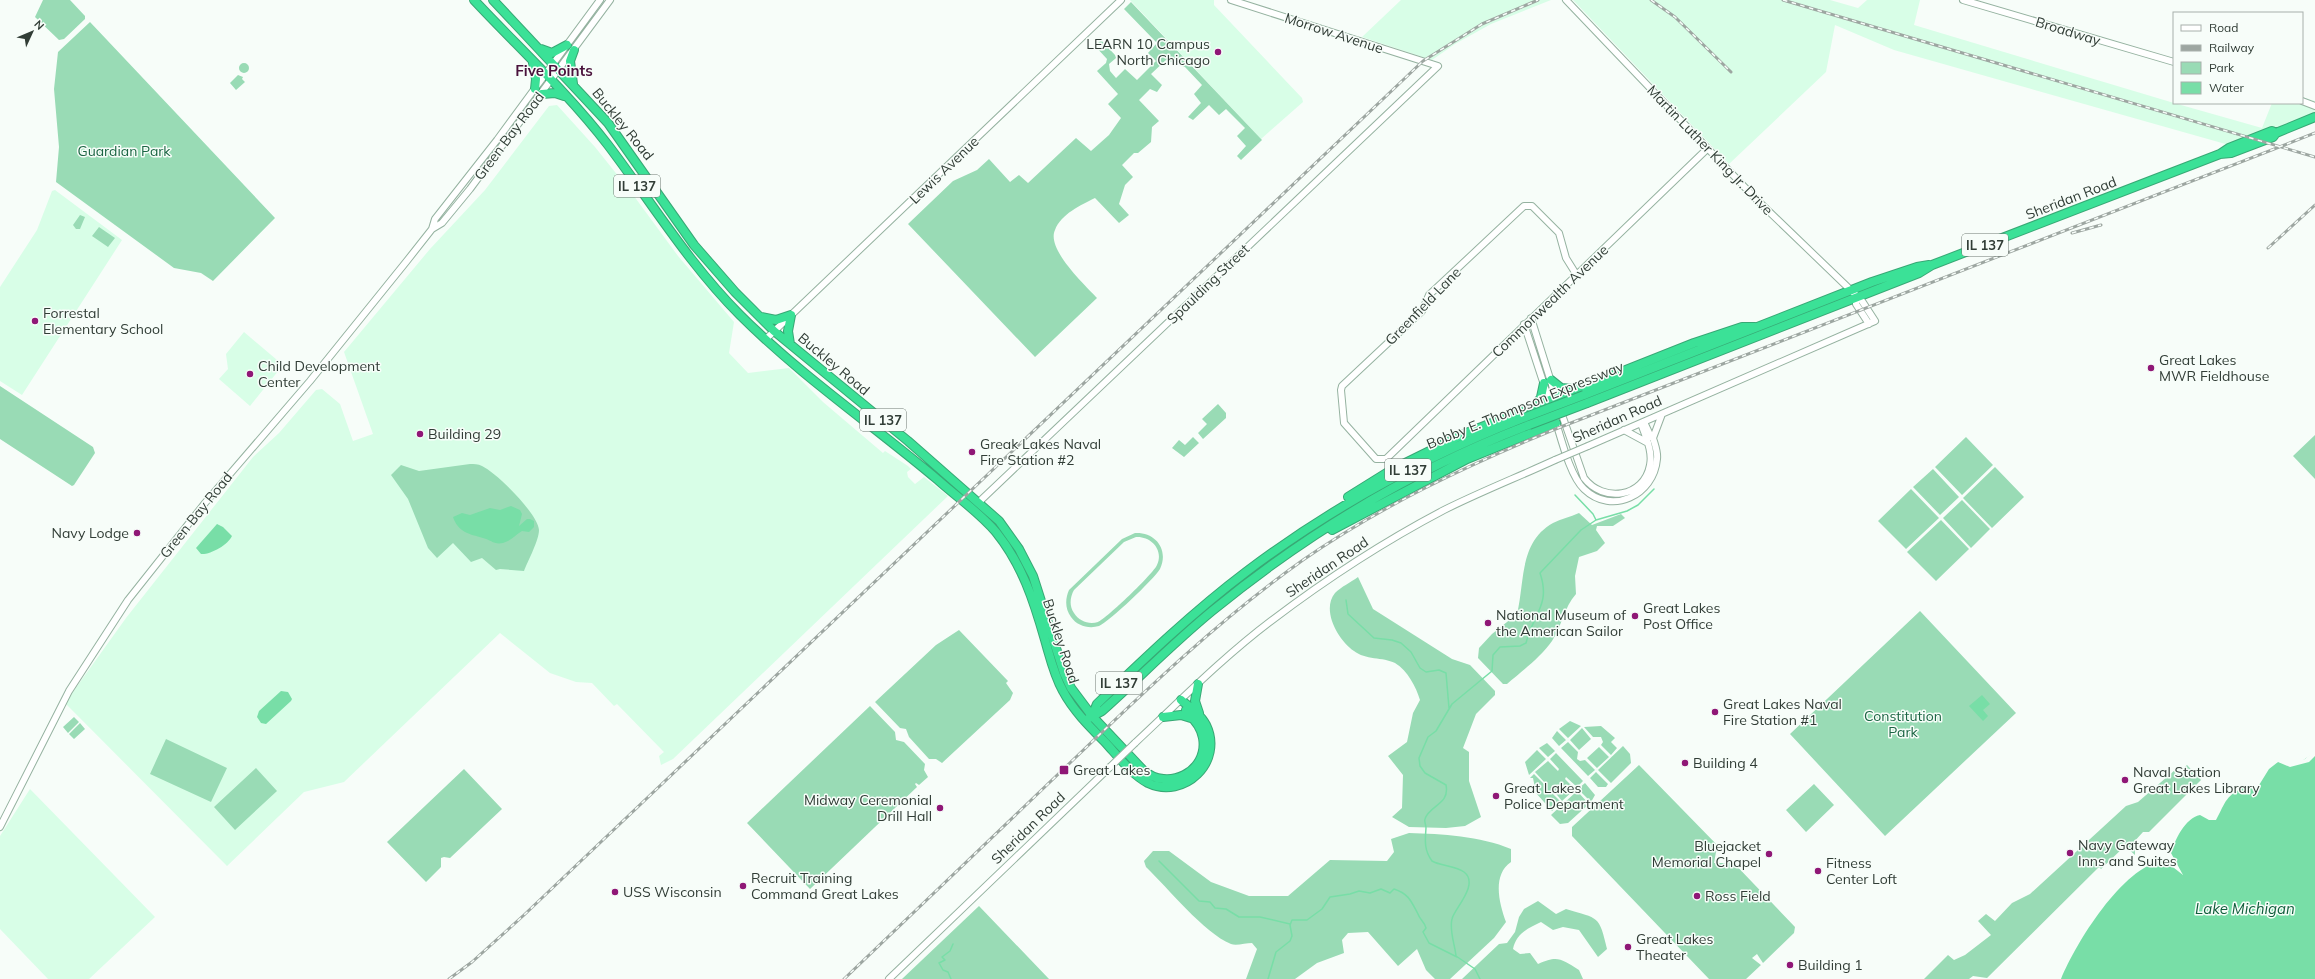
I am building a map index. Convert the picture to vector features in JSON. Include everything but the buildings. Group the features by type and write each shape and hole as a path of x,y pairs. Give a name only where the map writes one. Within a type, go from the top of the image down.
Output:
{"highway":[{"name":"Buckley Road","path":"474,0 566,96 607,144 700,272 732,308 766,339 867,423 917,461 994,530 1013,555 1024,577 1057,679 1066,697 1085,722 1137,775 1149,783 1166,787 1188,782 1198,775 1206,765 1210,753 1211,740 1208,728 1181,700"},
{"name":"Buckley Road","path":"493,0 574,85 622,141 710,264 760,317 774,331 979,502 1008,532 1023,555 1040,595 1066,679 1092,716 1146,773 1160,779 1168,780 1179,778 1189,773 1201,756 1203,738 1198,718"},
{"path":"535,44 552,53 570,47 570,61 574,85"},
{"path":"532,62 538,91 566,96"},
{"name":"Sheridan Road","path":"1856,298 1919,273 1932,265 2220,154 2229,148 2272,131 2276,133 2315,117"},
{"path":"700,272 710,264"},
{"name":"Sheridan Road","path":"1851,291 1917,267 1932,265"},
{"name":"Bobby E. Thompson Expressway","path":"1092,716 1097,704 1168,637 1246,572 1297,536 1355,499 1424,461 1526,417 1851,291"},
{"name":"Bobby E. Thompson Expressway","path":"1085,722 1092,716 1102,711 1211,612 1258,574 1307,540 1410,478 1447,460 1529,425 1856,298"},
{"path":"760,317 776,320 791,315 788,331 790,344"},
{"path":"1297,536 1328,510 1399,466 1442,444 1575,389 1742,327 1755,327"},
{"path":"1537,404 1547,381 1561,388 1575,389"},
{"path":"1307,540 1323,534 1388,498 1467,459 1556,423"},
{"path":"1164,717 1181,715 1198,718 1195,701 1198,684"}],"street":[{"name":"Green Bay Road","path":"0,827 71,688 128,600 205,503 315,375 432,229 447,218 556,67 600,0"},
{"name":"Green Bay Road","path":"570,47 610,0"},
{"name":"Lewis Avenue","path":"766,339 1121,0"},
{"name":"Morrow Avenue","path":"1231,0 1438,66"},
{"name":"Martin Luther King Jr. Drive","path":"1566,0 1784,228 1851,291 1856,298 1862,301 1875,321"},
{"name":"Broadway","path":"1963,0 2173,62"},
{"name":"Spaulding Street","path":"979,502 1438,66"},
{"path":"2303,101 2315,106"},
{"name":"Commonwealth Avenue","path":"1393,454 1524,324 1707,149"},
{"name":"Greenfield Lane","path":"1393,454 1383,461 1376,459 1345,425 1341,402 1342,386 1422,311 1429,295 1525,206 1535,208 1559,233 1566,258 1576,274"},
{"name":"Martin Luther King Jr. Drive","path":"1856,298 1856,304 1869,324"},
{"path":"1531,318 1547,381"},
{"name":"Sheridan Road","path":"889,979 1198,684 1269,622 1362,558 1444,511 1555,460 1875,321"},
{"path":"1524,324 1581,472 1588,483 1601,492 1611,494 1624,493 1640,484 1650,464 1648,443 1642,422"},
{"path":"1553,399 1556,423 1578,482 1592,497 1601,500 1622,501 1632,498 1649,485 1658,457 1653,438 1662,414"},
{"path":"1642,422 1650,437 1653,438"},
{"path":"1624,430 1648,443"}],"shaded area":[{"name":"LEARN 10 Campus North Chicago","path":"1130,0 1214,0 1214,5 1302,98 1303,102 1261,139"},
{"path":"1401,0 1551,0 1491,24 1455,44 1432,60 1362,37"},
{"path":"1573,0 1830,0 1858,8 1867,0 1920,0 1914,25 2173,103 2173,104 2262,128 2272,104 2303,104 2303,97 2315,101 2315,115 2229,145 1894,50 1835,25 1826,72 1729,164"},
{"path":"557,105 595,147 631,192 678,256 734,322 729,353 748,373 789,368 823,402 883,453 885,451 908,466 911,469 907,472 908,477 915,484 924,477 948,496 673,759 661,765 659,756 664,752 617,704 614,706 592,683 576,682 550,673 500,633 344,782 304,792 227,866 65,703 126,618 253,457 279,433 316,390 322,389 340,404 353,441 373,434 344,352 430,249 485,190 549,106"},
{"name":"Forrestal Elementary School","path":"55,190 122,240 22,395 0,381 0,287 37,230 52,191"},
{"name":"Child Development Center","path":"244,332 283,365 250,406 219,379 228,369 226,354"},
{"path":"30,789 155,917 89,979 48,979 0,929 0,836"}],"green space":[{"path":"43,0 70,0 85,16 85,19 64,39 59,40 35,17"},
{"path":"1131,2 1262,140 1241,160 1237,156 1246,146 1237,136 1245,128 1226,109 1219,115 1209,105 1193,120 1188,117 1201,103 1194,94 1202,85 1185,67 1166,60 1151,74 1162,85 1157,92 1150,89 1139,100 1159,121 1152,127 1151,142 1138,153 1134,153 1122,165 1133,177 1125,185 1119,204 1129,215 1119,223 1095,198 1078,207 1062,219 1055,230 1054,238 1056,247 1061,256 1076,276 1097,298 1035,357 908,224 953,181 977,170 989,159 1010,182 1019,175 1028,183 1076,138 1091,151 1109,135 1121,118 1108,104 1118,94 1097,71 1106,63 1107,59 1095,46 1101,40 1115,55 1116,58 1109,64 1110,71 1116,78 1125,69 1137,80 1156,61 1148,53 1157,43 1124,9"},
{"name":"Guardian Park","path":"90,22 275,218 213,281 201,273 174,268 56,182 59,147 54,89 58,52"},
{"path":"242,63 246,63 248,64 248,72 242,73 239,70 239,66"},
{"path":"238,75 243,77 242,79 245,82 236,90 230,83"},
{"path":"80,215 85,217 80,229 76,229 73,225"},
{"path":"99,227 115,238 108,247 92,236"},
{"path":"0,386 93,447 95,453 74,485 72,486 0,439"},
{"path":"1218,404 1226,413 1226,418 1203,439 1198,433 1207,424 1202,419"},
{"path":"2315,435 2315,479 2293,456"},
{"path":"1193,437 1199,443 1184,457 1172,448 1179,440 1185,445"},
{"path":"1966,437 1993,465 1962,495 1935,467"},
{"path":"478,464 489,470 497,477 516,495 532,514 537,523 539,534 524,571 496,570 482,558 471,562 453,543 437,558 428,548 408,499 391,475 401,465 419,471"},
{"path":"1995,467 2024,497 1992,528 1963,498"},
{"path":"1933,469 1959,497 1940,515 1913,487"},
{"path":"1911,489 1939,518 1906,549 1878,521"},
{"path":"1962,500 1990,529 1971,548 1943,518"},
{"path":"1579,513 1592,525 1621,514 1625,518 1613,526 1597,526 1596,530 1605,543 1597,551 1579,557 1575,576 1576,594 1572,599 1552,641 1531,664 1507,684 1503,684 1478,658 1479,648 1492,634 1517,614 1525,563 1534,541 1542,531 1553,523"},
{"path":"1941,520 1969,549 1936,581 1907,552"},
{"path":"1135,533 1142,533 1155,539 1162,549 1163,555 1160,569 1131,600 1104,623 1095,627 1087,627 1076,623 1069,614 1067,607 1066,600 1069,590 1122,539","holes":["1136,537 1141,537 1151,541 1155,545 1159,554 1159,559 1154,570 1103,619 1095,623 1084,622 1076,616 1072,610 1071,599 1074,590 1124,542"]},
{"path":"1358,577 1373,609 1452,659 1470,665 1495,691 1495,695 1476,714 1463,748 1469,752 1469,781 1481,817 1465,826 1446,828 1409,827 1392,817 1402,808 1403,775 1388,756 1407,742 1413,713 1420,700 1411,680 1400,666 1390,661 1358,654 1342,640 1337,632 1331,616 1331,600 1337,591"},
{"name":"Constitution Park","path":"1920,611 2016,713 1885,836 1790,734"},
{"path":"959,630 1008,681 1006,683 1013,693 1010,700 942,763 936,759 929,759 909,737 906,729 900,728 875,702 936,645"},
{"path":"870,706 895,732 896,740 904,742 925,764 924,770 928,777 919,785 916,783 915,784 917,787 810,889 747,823"},
{"path":"74,717 79,722 68,733 63,727"},
{"path":"1570,721 1581,726 1568,738 1559,729"},
{"path":"80,723 85,729 74,739 69,734"},
{"path":"1601,726 1615,738 1611,742 1617,748 1611,755 1601,745 1603,742 1601,737 1593,737 1584,727"},
{"path":"1582,728 1591,739 1579,750 1570,740"},
{"path":"1557,731 1566,740 1559,746 1552,738"},
{"path":"166,739 227,768 211,802 150,774"},
{"path":"1568,742 1578,752 1577,759 1580,761 1585,760 1595,770 1588,776 1561,748"},
{"path":"1547,743 1555,751 1548,757 1539,748"},
{"path":"1623,746 1630,754 1631,763 1611,783 1598,770"},
{"path":"1599,747 1609,757 1597,768 1587,758"},
{"path":"1537,750 1546,759 1529,775 1525,762"},
{"path":"1556,753 1583,781 1577,787 1566,777 1565,779 1575,789 1562,801 1553,790 1551,792 1561,802 1552,811 1536,793 1533,778 1530,778 1534,774 1544,784 1545,783 1535,772 1548,761 1558,771 1559,769 1550,759"},
{"name":"Ross Field","path":"1639,765 1720,848 1716,852 1714,863 1726,863 1730,859 1795,927 1794,933 1763,963 1757,954 1752,958 1761,965 1746,979 1709,979 1572,836 1572,827"},
{"path":"2187,765 2201,780 2149,832 2143,832 2132,844 2135,848 2135,855 2125,846 2101,869 2099,867 1987,978 1973,976 1969,979 1924,979 1948,955 1954,960 1965,955 1991,935 1978,921 1986,914 1995,921 2012,903 2030,894 2126,806 2138,802 2175,770 2179,772"},
{"path":"256,768 277,791 235,830 214,807"},
{"path":"464,769 502,809 450,858 441,858 441,867 426,882 387,842"},
{"path":"1596,772 1608,784 1606,787 1598,787 1590,778"},
{"path":"1585,783 1595,795 1591,802 1578,789"},
{"path":"1814,784 1834,805 1806,832 1786,810"},
{"path":"1577,791 1589,804 1568,823 1560,824 1551,815"},
{"path":"1409,833 1474,838 1511,849 1511,862 1501,874 1499,882 1499,898 1506,922 1494,938 1450,979 1435,979 1426,970 1417,949 1398,966 1368,932 1348,933 1342,940 1344,953 1317,963 1295,979 1246,979 1257,949 1252,943 1233,945 1209,930 1146,867 1144,861 1153,851 1169,851 1211,882 1249,896 1288,896 1330,860 1387,861 1394,852 1391,839"},
{"path":"1538,901 1556,914 1566,909 1596,920 1602,930 1607,949 1598,957 1579,930 1563,927 1553,930 1541,922 1523,932 1517,939 1513,949 1520,954 1530,953 1538,964 1555,959 1563,961 1579,970 1583,979 1462,979 1499,944 1507,943 1515,932 1519,917 1524,909"},
{"path":"979,906 1049,979 902,979"}],"water":[{"path":"511,506 520,510 522,514 519,526 527,519 530,519 534,521 534,527 529,532 522,531 503,543 495,543 465,532 458,526 453,517 462,513 470,515 490,508 500,510"},
{"path":"217,524 223,527 232,536 227,543 218,549 209,553 201,554 196,548"},
{"path":"281,691 288,692 292,699 291,701 266,724 261,723 257,717 259,711"},
{"path":"1982,695 1990,704 1983,710 1988,716 1983,721 1969,706"},
{"name":"Lake Michigan","path":"2315,752 2315,979 2061,979 2089,927 2117,891 2132,876 2148,866 2164,860 2183,875 2171,853 2181,830 2190,820 2200,815 2209,820 2216,820 2230,796 2247,786 2256,790 2269,769 2278,762 2299,763"}],"pier":[{"path":"2315,750 2315,756 2309,762 2290,767 2278,762 2274,763 2278,760 2299,761 2305,759"}],"waterway":[{"path":"1480,979 1475,969 1456,956 1452,933 1452,919 1468,890 1468,877 1461,870 1432,861 1426,845 1425,819 1427,814 1445,797 1446,785 1425,773 1420,766 1419,758 1428,737 1436,731 1452,704 1492,671 1493,655 1500,647 1520,646 1526,643 1542,602 1543,584 1540,573 1581,530 1596,520 1627,511 1638,505 1654,489"},
{"path":"1575,495 1593,514 1596,520"},
{"path":"1346,600 1348,614 1374,638 1392,640 1401,643 1411,652 1420,668 1426,672 1439,670 1446,673 1449,708"},
{"path":"1159,861 1199,901 1210,902 1215,908 1226,909 1239,917 1260,917 1290,924"},
{"path":"1268,979 1276,952 1290,941 1292,936 1290,925 1292,920 1307,920 1322,909 1330,897 1359,891 1370,893 1381,889 1390,893 1394,889 1403,893 1411,902 1424,924 1426,928 1423,932 1429,943 1457,957"},
{"path":"951,979 948,972 943,970 939,963 945,960 942,957 950,951 953,944"}],"railway":[{"path":"449,979 472,962 524,915 1423,61 1482,24 1538,0"},
{"path":"1651,0 1675,17 1731,72"},
{"path":"1783,0 2315,157"},
{"path":"844,979 1101,733 1213,630 1303,560 1363,522 1425,488 1488,458 1553,430 2315,133"},
{"path":"2268,248 2315,205"},
{"path":"2072,233 2101,225"}],"place":[{"name":"LEARN 10 Campus North Chicago","path":"1218,52"},
{"name":"Forrestal Elementary School","path":"35,321"},
{"name":"Great Lakes MWR Fieldhouse","path":"2151,368"},
{"name":"Child Development Center","path":"250,374"},
{"name":"Building 29","path":"420,434"},
{"name":"Greak Lakes Naval Fire Station #2","path":"972,452"},
{"name":"Navy Lodge","path":"137,533"},
{"name":"Great Lakes Post Office","path":"1635,616"},
{"name":"National Museum of the American Sailor","path":"1488,623"},
{"name":"Great Lakes Naval Fire Station #1","path":"1715,712"},
{"name":"Building 4","path":"1685,763"},
{"name":"Great Lakes","path":"1064,770"},
{"name":"Naval Station Great Lakes Library","path":"2125,780"},
{"name":"Great Lakes Police Department","path":"1496,796"},
{"name":"Midway Ceremonial Drill Hall","path":"940,808"},
{"name":"Navy Gateway Inns and Suites","path":"2070,853"},
{"name":"Bluejacket Memorial Chapel","path":"1769,854"},
{"name":"Fitness Center Loft","path":"1818,871"},
{"name":"Recruit Training Command Great Lakes","path":"743,886"},
{"name":"USS Wisconsin","path":"615,892"},
{"name":"Ross Field","path":"1697,896"},
{"name":"Great Lakes Theater","path":"1628,947"},
{"name":"Building 1","path":"1790,965"}],"district":[{"name":"Five Points","path":"554,71"}]}
